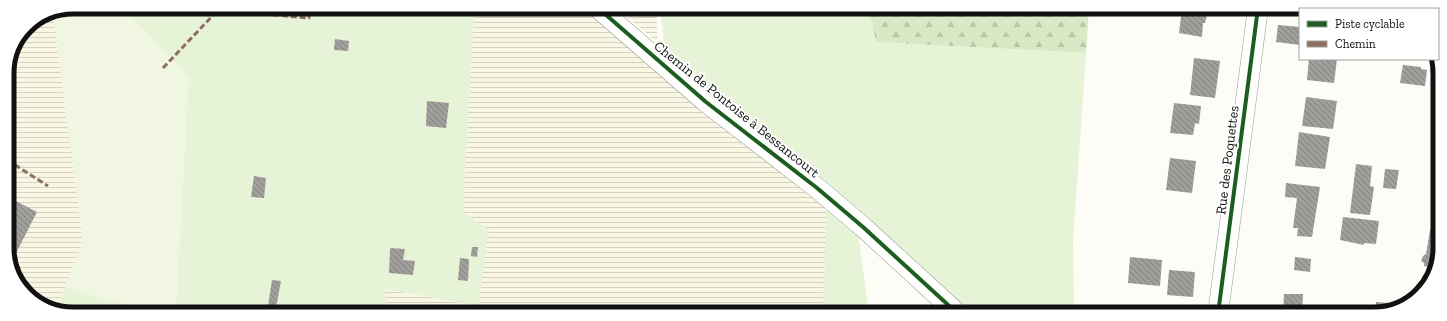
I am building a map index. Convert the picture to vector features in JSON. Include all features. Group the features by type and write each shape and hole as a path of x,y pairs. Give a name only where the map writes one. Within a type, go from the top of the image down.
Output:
{"street":[{"name":"Chemin de Pontoise à Bessancourt","path":"604,14 706,102 817,188 863,227 950,307"},
{"name":"Rue des Poquettes","path":"1219,307 1257,14"}],"shaded area":[{"path":"474,14 595,14 641,54 827,191 823,307 386,307 385,289 478,306 463,212"},
{"path":"624,14 656,14 658,43"},
{"path":"53,17 83,241 58,305 43,299 31,290 22,278 17,267 14,248 14,69 16,57 26,37 43,22"}],"green space":[{"path":"73,14 474,14 463,212 489,230 478,306 385,289 386,307 73,307 58,305 83,241 53,17"},
{"path":"73,14 130,14 189,77 176,307 130,307 65,287 83,241 53,17"},
{"path":"661,14 870,14 876,42 1086,53 1073,242 1074,307 955,307 855,212 868,307 823,307 827,191 660,55 665,51"},
{"path":"870,14 1089,14 1086,53 876,42"}],"building":[{"path":"1181,14 1207,15 1205,23 1203,23 1202,37 1179,33"},
{"path":"1278,25 1299,27 1299,45 1276,42"},
{"path":"335,39 349,41 348,51 334,50"},
{"path":"1194,58 1220,61 1215,98 1190,95"},
{"path":"1309,60 1337,60 1334,83 1307,80"},
{"path":"1403,65 1421,67 1421,69 1427,70 1425,86 1400,83"},
{"path":"1306,97 1337,101 1333,129 1302,126"},
{"path":"427,101 449,103 446,128 426,126"},
{"path":"1174,103 1201,106 1199,124 1195,123 1193,135 1170,133"},
{"path":"1299,132 1330,137 1325,169 1295,166"},
{"path":"1170,158 1196,161 1192,193 1166,190"},
{"path":"1356,164 1372,166 1370,186 1374,187 1370,215 1350,213"},
{"path":"1385,169 1399,170 1396,189 1383,188"},
{"path":"254,176 266,178 264,198 251,197"},
{"path":"1286,183 1320,187 1312,237 1297,236 1298,228 1293,228 1297,198 1285,197"},
{"path":"14,200 37,212 15,256"},
{"path":"1343,217 1379,221 1376,244 1364,243 1364,245 1340,240"},
{"path":"1430,230 1433,230 1432,260 1430,267 1424,266 1424,263 1421,261 1423,256 1426,254"},
{"path":"472,247 478,247 477,257 471,256"},
{"path":"390,248 405,249 403,260 415,261 413,275 389,273"},
{"path":"1130,257 1162,260 1160,286 1128,283"},
{"path":"1295,257 1311,259 1310,272 1294,270"},
{"path":"460,258 469,259 468,281 458,280"},
{"path":"1169,270 1195,272 1193,297 1167,295"},
{"path":"272,280 281,281 276,307 268,306"},
{"path":"1284,294 1303,294 1302,307 1283,307"},
{"path":"1376,302 1395,303 1386,306 1376,307"}],"marked path":[{"path":"163,68 214,14"},
{"path":"264,14 309,18 309,14"},
{"path":"14,164 48,186"}],"cycle path":[{"path":"605,14 706,102 817,188 863,227 950,307"},
{"path":"1219,307 1257,14"}]}
